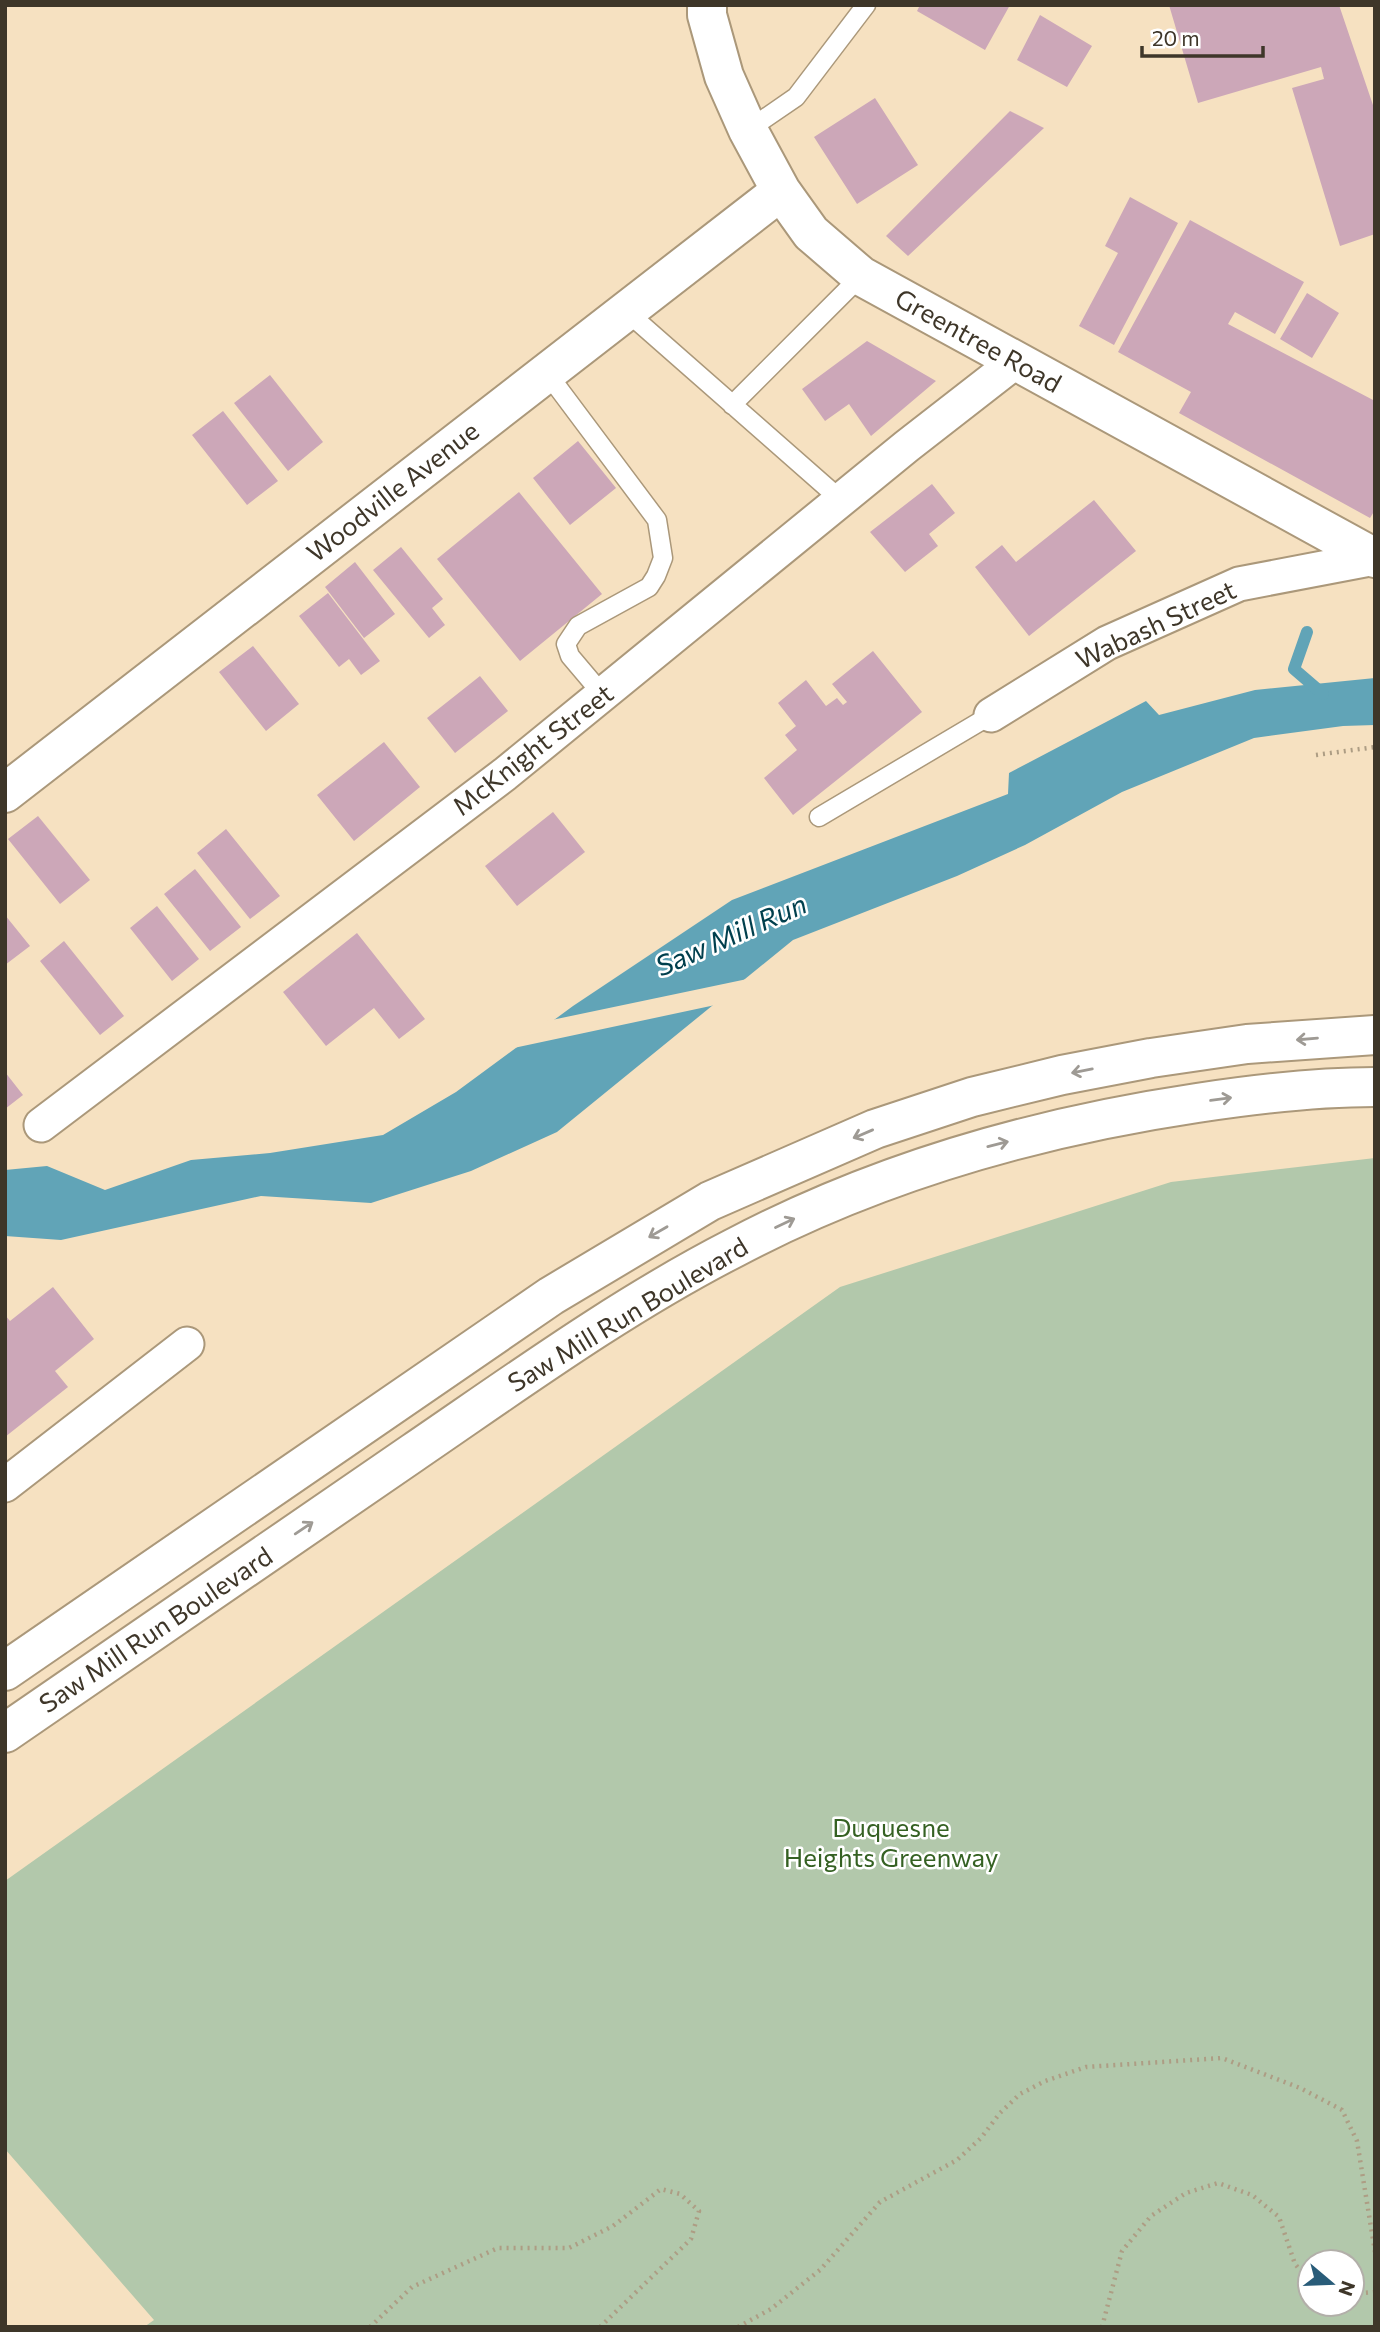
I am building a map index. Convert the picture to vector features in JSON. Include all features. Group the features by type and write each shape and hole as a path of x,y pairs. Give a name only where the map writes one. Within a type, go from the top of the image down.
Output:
{"main road":[{"name":"Greentree Road","path":"707,5 707,15 724,76 780,191 811,233 861,276 1375,558"},
{"name":"Woodville Avenue","path":"5,793 780,191"},
{"name":"Saw Mill Run Boulevard","path":"5,1671 551,1296 721,1196 875,1129 972,1097 1062,1074 1247,1044 1375,1035"},
{"name":"Saw Mill Run Boulevard","path":"5,1733 579,1339 723,1254 799,1217 893,1177 986,1146 1073,1125 1252,1095 1375,1087"}],"street":[{"name":"McKnight Street","path":"41,1125 505,774 1015,362"},
{"name":"Wabash Street","path":"991,715 1107,643 1240,584 1375,558"},
{"path":"5,1485 187,1344"}],"lane":[{"path":"748,130 796,97 866,5"},
{"path":"732,405 861,276"},
{"path":"626,311 841,500"},
{"path":"547,373 657,520 663,558 649,587 578,626 566,644 570,656 603,695"},
{"path":"819,817 991,715"}],"path":[{"path":"1316,755 1375,747"},
{"path":"737,2327 771,2309 820,2270 880,2202 957,2160 981,2138 1000,2113 1020,2094 1045,2081 1086,2067 1222,2057 1300,2088 1342,2110 1357,2141 1375,2252"},
{"path":"1102,2327 1122,2250 1151,2216 1186,2193 1217,2183 1252,2195 1279,2217 1296,2265"},
{"path":"370,2327 412,2287 498,2248 569,2248 613,2226 660,2189 680,2194 699,2211 691,2239 600,2327"}],"green space":[{"name":"Duquesne Heights Greenway","path":"1375,1158 1375,2327 144,2327 154,2320 5,2149 5,1881 840,1287 1171,1182"}],"water":[{"name":"Saw Mill Run","path":"1375,678 1375,725 1343,726 1254,738 1122,792 1025,845 957,876 793,940 557,1132 471,1171 371,1203 261,1196 61,1240 5,1236 5,1170 47,1166 105,1190 191,1160 270,1153 383,1135 456,1092 573,1006 732,900 1008,794 1009,773 1146,701 1159,715 1255,690"}],"pier":[{"path":"752,978 720,1004 509,1049 547,1021"}],"building":[{"path":"920,5 1010,5 985,50 917,11"},
{"path":"1169,5 1339,5 1375,111 1375,234 1340,246 1292,88 1324,79 1321,67 1198,103"},
{"path":"1040,15 1092,46 1067,87 1017,60"},
{"path":"875,98 918,165 857,204 814,137"},
{"path":"1010,111 1044,128 908,256 886,236"},
{"path":"1130,197 1178,223 1114,345 1079,326 1118,253 1105,246"},
{"path":"1190,220 1304,282 1275,334 1235,312 1228,324 1375,401 1375,510 1370,518 1179,413 1191,392 1118,352"},
{"path":"1307,293 1339,313 1312,358 1280,339"},
{"path":"867,341 936,381 871,436 849,404 825,421 802,389"},
{"path":"270,375 323,442 288,471 234,403"},
{"path":"223,411 278,481 247,505 192,435"},
{"path":"578,441 616,488 570,525 533,478"},
{"path":"932,484 955,513 929,534 938,546 905,572 870,532"},
{"path":"519,492 602,594 520,661 437,559"},
{"path":"1094,500 1136,551 1029,636 975,567 1002,545 1016,562"},
{"path":"401,547 443,599 432,608 445,625 429,638 373,570"},
{"path":"355,562 395,614 364,638 325,587"},
{"path":"328,593 380,661 361,675 349,659 339,667 299,616"},
{"path":"253,646 299,704 266,731 219,672"},
{"path":"873,651 922,712 793,815 764,778 797,750 785,735 796,726 778,703 806,680 826,706 837,698 843,705 847,702 832,684"},
{"path":"480,676 508,711 455,753 427,718"},
{"path":"384,742 420,787 354,841 317,795"},
{"path":"553,812 585,852 517,906 485,866"},
{"path":"38,816 90,880 60,904 8,839"},
{"path":"226,829 280,896 250,919 197,853"},
{"path":"195,869 241,927 210,951 164,894"},
{"path":"157,906 199,959 172,981 130,928"},
{"path":"5,915 30,946 5,965"},
{"path":"357,933 425,1019 399,1039 374,1008 326,1046 283,992"},
{"path":"64,941 124,1016 100,1035 40,961"},
{"path":"5,1072 23,1095 5,1109"},
{"path":"53,1287 94,1339 55,1371 68,1387 5,1437 5,1315 10,1321"}],"waterway":[{"path":"1307,632 1294,669 1323,694"}]}
